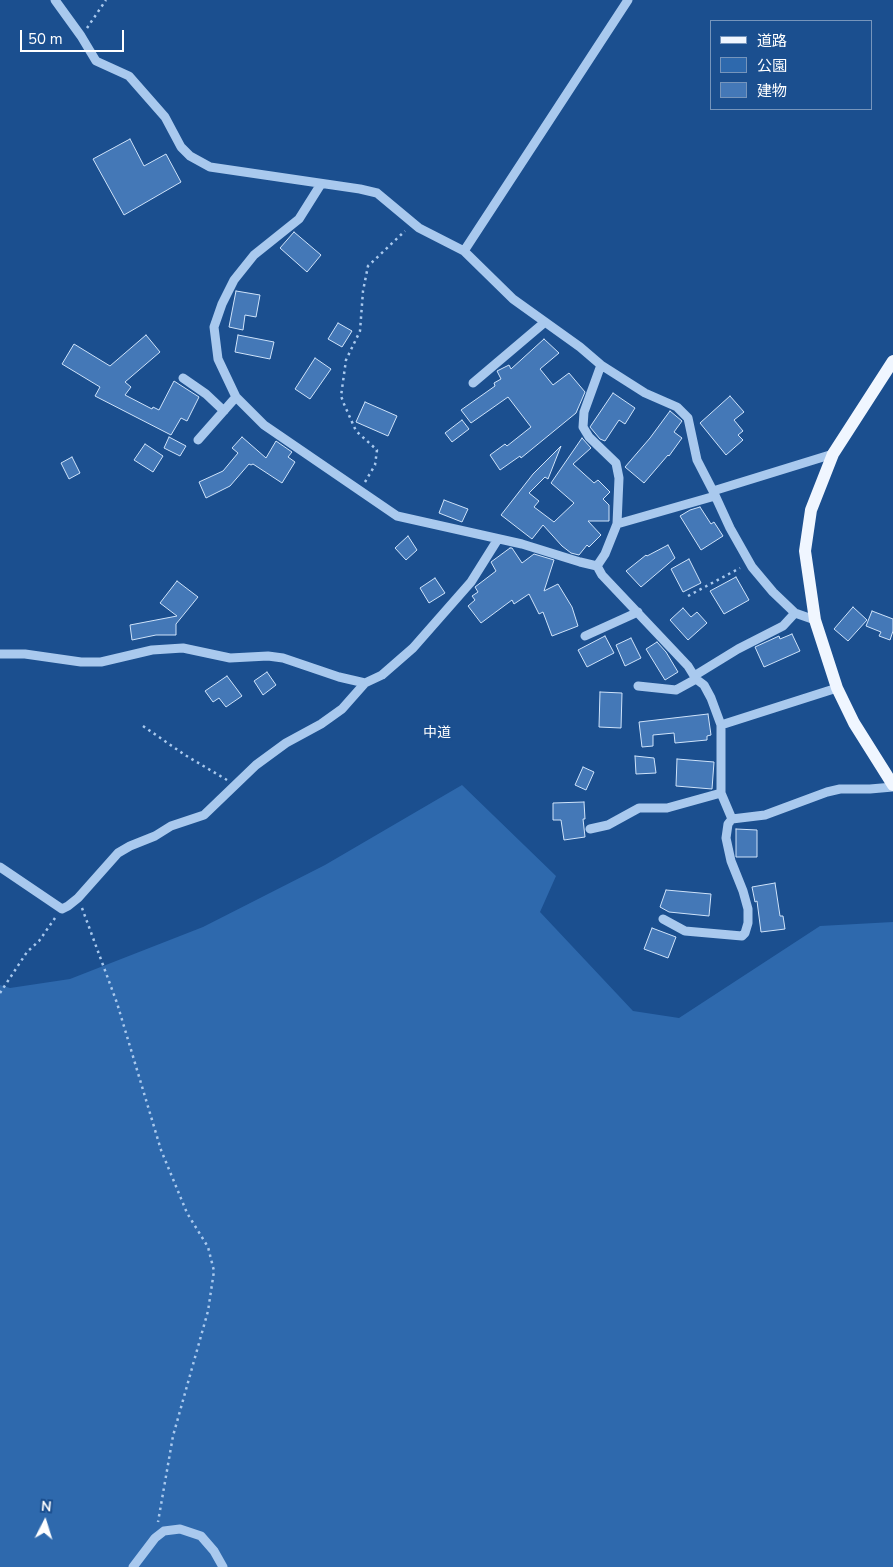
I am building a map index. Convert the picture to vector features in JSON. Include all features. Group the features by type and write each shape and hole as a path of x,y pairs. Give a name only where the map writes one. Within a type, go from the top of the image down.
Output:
{"main road":[{"path":"893,360 833,454 810,510 806,535 807,570 815,620 837,688 854,723 893,786"}],"street":[{"path":"54,0 82,36 96,61 129,76 165,117 181,147 190,156 210,167 360,188 377,193 419,228 464,251 514,299 580,347 601,365 645,393 677,407 688,418 697,460 749,563 773,592 795,612 815,620"},
{"path":"464,251 628,0"},
{"path":"321,184 299,218 254,255 234,280 222,304 214,327 218,359 236,397 264,425 397,516 522,544 596,566 688,666 695,677 704,685 711,698 721,725 721,793 732,819"},
{"path":"473,383 545,322"},
{"path":"596,566 604,554 617,524 619,478 616,463 589,437 583,427 584,412 601,365"},
{"path":"183,378 206,394 224,411"},
{"path":"198,440 236,397"},
{"path":"617,524 833,454"},
{"path":"0,867 62,909 78,898 118,853 155,836 171,826 204,815 234,784 256,765 286,743 342,710 365,683 382,675 413,648 471,582 498,540"},
{"path":"585,636 638,612"},
{"path":"638,686 676,690 738,649 783,626 795,612"},
{"path":"0,654 25,654 81,662 100,662 152,650 183,648 230,658 268,656 283,658 339,677 365,683"},
{"path":"721,725 837,688"},
{"path":"663,919 685,931 742,936 748,923 748,909 731,861 726,838 728,824 732,819 765,815 840,789 870,789 893,786"},
{"path":"590,829 608,825 638,808 667,808 721,793"},
{"path":"133,1567 155,1538 164,1532 180,1529 201,1536 214,1551 223,1567"}],"path":[{"path":"82,36 106,0"},
{"path":"360,490 375,465 377,450 356,431 341,396 346,360 360,331 363,291 368,266 400,237 412,222"},
{"path":"688,596 749,563"},
{"path":"143,726 185,755 234,784"},
{"path":"78,898 117,1003 161,1150 187,1213 208,1247 214,1271 208,1311 173,1436 155,1538"},
{"path":"0,993 27,952 39,941 62,909"}],"green space":[{"path":"462,785 556,876 540,912 633,1011 679,1018 820,926 893,922 893,1567 0,1567 0,985 10,988 70,979 203,927 325,865"}],"building":[{"path":"130,139 144,166 166,154 181,182 124,215 93,159"},
{"path":"294,232 321,255 307,272 280,248"},
{"path":"236,291 260,295 256,317 245,315 243,330 229,327"},
{"path":"338,323 352,331 342,347 328,339"},
{"path":"146,335 160,352 125,382 131,387 125,395 152,409 153,407 159,410 174,381 199,397 187,421 181,418 171,435 95,396 100,387 62,364 74,344 110,366"},
{"path":"238,335 274,342 270,359 235,352"},
{"path":"544,339 559,353 540,369 553,385 569,373 585,392 576,413 521,458 520,456 500,470 490,455 505,444 507,446 531,427 508,397 471,423 461,410 495,386 494,383 501,379 497,371 509,365 511,369"},
{"path":"315,358 331,369 310,399 295,389"},
{"path":"613,393 635,408 625,424 619,420 605,441 600,439 590,427"},
{"path":"730,396 744,412 734,420 743,431 738,435 743,440 726,455 700,423"},
{"path":"365,402 397,416 388,436 356,422"},
{"path":"670,411 682,421 674,432 682,438 669,456 644,483 625,467"},
{"path":"462,420 469,429 452,442 445,433"},
{"path":"169,437 186,446 180,456 164,448"},
{"path":"242,437 266,458 276,441 292,452 288,457 295,462 282,483 253,464 249,464 230,486 206,498 199,482 223,471 238,453 232,448"},
{"path":"582,438 591,448 573,464 594,483 598,480 610,492 603,499 609,505 609,521 588,521 601,535 589,547 587,545 579,555 571,553 562,546 543,525 532,539 501,515 533,474 561,446 548,479 545,477 529,493 539,501 534,507 554,522 574,503 551,483"},
{"path":"145,444 163,456 153,472 134,460"},
{"path":"72,457 80,473 69,479 61,463"},
{"path":"444,500 468,509 462,522 439,513"},
{"path":"700,507 711,524 714,522 723,536 701,550 680,516"},
{"path":"408,536 417,550 406,560 395,548"},
{"path":"668,545 675,558 641,587 626,571 646,555"},
{"path":"512,548 522,563 534,554 554,560 544,591 558,584 572,607 578,626 552,636 543,612 539,614 529,594 514,604 512,600 481,623 468,606 475,600 472,596 478,592 475,587 496,571 491,562"},
{"path":"689,559 701,583 683,592 671,569"},
{"path":"736,577 749,600 724,614 710,591"},
{"path":"435,578 445,593 429,603 420,588"},
{"path":"177,581 198,597 176,624 176,635 156,635 132,640 130,625 177,616 160,603"},
{"path":"853,607 867,620 848,641 834,629"},
{"path":"683,608 691,617 697,612 707,623 688,640 670,620"},
{"path":"872,611 893,619 893,631 890,640 879,636 881,632 866,626"},
{"path":"792,634 800,651 764,667 755,647 779,636 780,639"},
{"path":"605,636 614,653 587,667 578,650"},
{"path":"631,638 641,658 625,666 616,645"},
{"path":"657,642 666,652 678,672 665,680 646,649"},
{"path":"267,672 276,685 263,695 254,681"},
{"path":"227,676 242,696 226,707 219,698 213,702 205,691"},
{"path":"600,692 622,693 621,728 599,727"},
{"path":"708,714 711,735 707,736 707,740 675,743 674,733 653,735 653,746 642,747 639,722"},
{"path":"635,756 654,758 656,773 636,774"},
{"path":"677,759 714,762 712,789 676,786"},
{"path":"583,767 594,772 586,790 575,785"},
{"path":"584,802 585,837 564,840 561,820 553,820 553,803"},
{"path":"736,829 757,830 757,857 736,857"},
{"path":"775,883 780,916 783,916 785,929 761,932 757,901 755,902 752,887"},
{"path":"666,890 711,894 709,916 669,912 660,907"},
{"path":"652,928 676,937 668,958 644,949"}],"district":[{"name":"中道","path":"437,734"}]}
